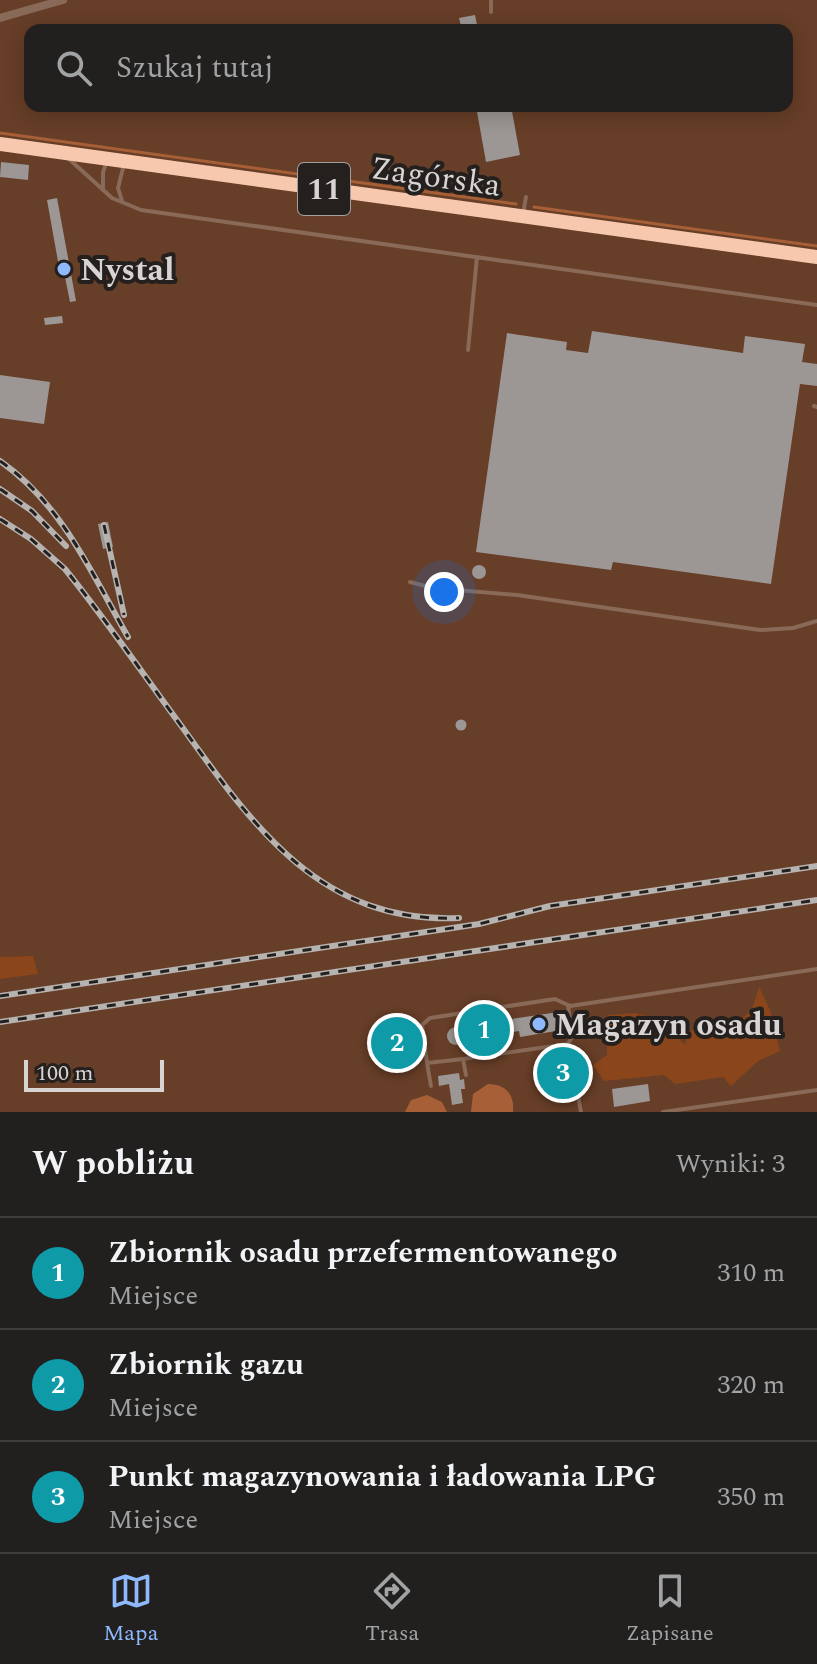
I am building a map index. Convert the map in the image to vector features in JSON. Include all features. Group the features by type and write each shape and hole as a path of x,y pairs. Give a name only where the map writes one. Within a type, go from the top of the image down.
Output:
{"highway":[{"name":"Zagórska","path":"0,144 817,257"}],"street":[{"path":"0,18 63,0"}],"lane":[{"path":"491,0 491,12"},
{"path":"62,152 103,190 141,210 817,305"},
{"path":"103,190 103,172 109,159"},
{"path":"123,203 118,188 125,161"},
{"path":"523,216 526,197"},
{"path":"468,350 477,257"},
{"path":"410,582 433,588 517,595 760,630 793,628 817,621"},
{"path":"431,1086 422,1025 430,1018 555,999 568,1005 817,969"},
{"path":"568,1005 572,1037 568,1044 581,1112"},
{"path":"427,1063 568,1044"},
{"path":"463,1059 466,1075"},
{"path":"663,1112 817,1090"}],"shaded area":[{"path":"0,0 817,0 817,1112 0,1112"},
{"path":"33,956 38,974 0,979 0,957"},
{"path":"759,987 770,1010 780,1051 758,1061 731,1086 723,1077 675,1084 664,1075 604,1081 593,1065 607,1055 607,1015 635,1013 662,1021 685,1045 688,1033 709,1020 738,1023 752,1009"},
{"path":"488,1084 508,1091 513,1112 471,1112 473,1094"},
{"path":"427,1095 442,1102 447,1112 405,1112 411,1100"}],"building":[{"path":"475,15 477,24 460,24 459,18"},
{"path":"477,112 512,112 520,155 486,162"},
{"path":"1,162 29,165 28,180 0,177"},
{"path":"57,198 76,301 70,302 65,277 61,278 47,200"},
{"path":"62,316 63,323 45,325 44,318"},
{"path":"592,331 743,353 745,336 805,344 802,362 817,364 817,386 800,384 771,584 613,562 611,570 476,552 507,333 567,342 566,350 588,353"},
{"path":"0,375 50,382 44,424 0,418"},
{"path":"108,522 113,547 103,549 98,524"},
{"path":"479,565 486,572 479,579 472,572"},
{"path":"461,720 466,725 461,730 456,725"},
{"name":"Magazyn osadu","path":"559,1012 562,1030 520,1037 519,1031 506,1033 504,1020"},
{"path":"484,1024 490,1030 484,1036 478,1030"},
{"path":"456,1027 465,1036 456,1045 447,1036"},
{"path":"397,1038 403,1044 397,1050 391,1044"},
{"path":"568,1066 569,1078 559,1079 557,1067"},
{"path":"459,1073 460,1080 464,1079 465,1089 461,1089 463,1103 452,1105 449,1084 439,1086 438,1076"},
{"path":"648,1084 650,1101 614,1107 612,1089"}],"waterway":[{"path":"0,133 516,204"},
{"path":"534,207 817,246"}],"railway":[{"path":"0,461 22,478 58,519 128,637"},
{"path":"0,489 32,511 66,546"},
{"path":"0,519 31,539 65,569 238,802 297,864 331,887 369,905 411,916 459,918"},
{"path":"104,525 124,615"},
{"path":"0,996 479,924 550,906 817,866"},
{"path":"0,1022 817,900"}],"place":[{"name":"Nystal","path":"64,269"},
{"name":"Magazyn osadu","path":"539,1024"},
{"name":"Zbiornik osadu przefermentowanego","path":"484,1030"},
{"name":"Zbiornik gazu","path":"397,1043"},
{"name":"Punkt magazynowania i ładowania LPG","path":"563,1073"}]}
